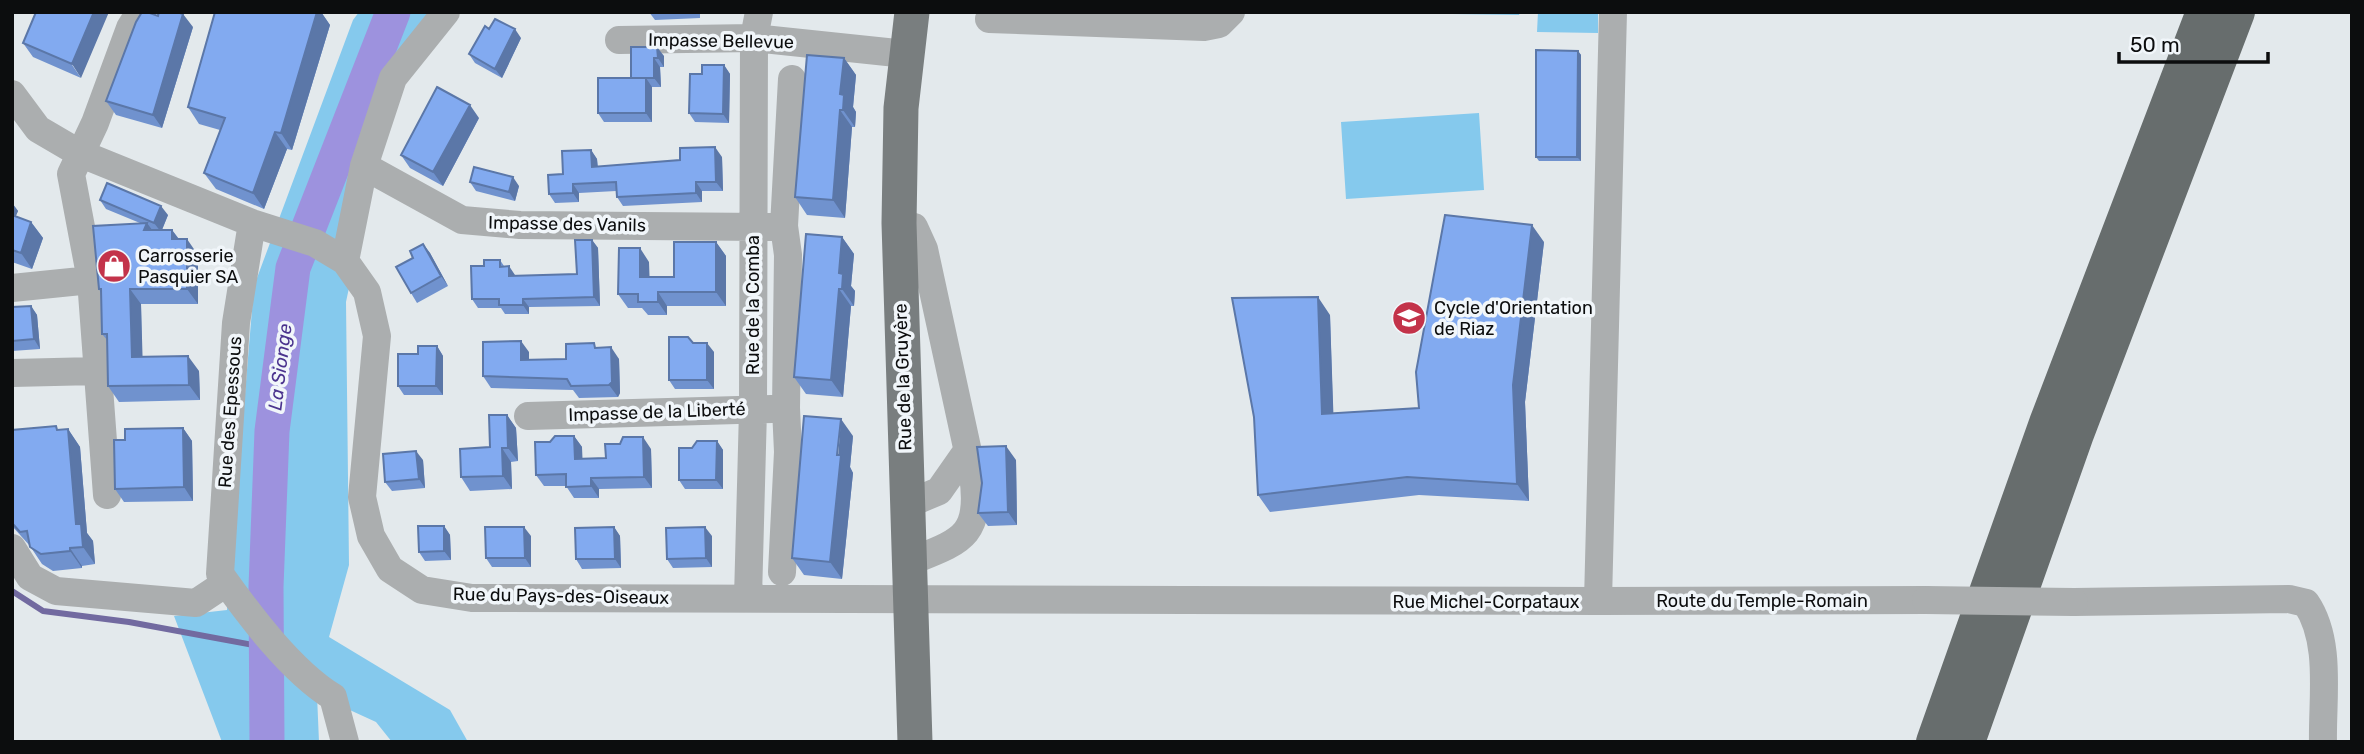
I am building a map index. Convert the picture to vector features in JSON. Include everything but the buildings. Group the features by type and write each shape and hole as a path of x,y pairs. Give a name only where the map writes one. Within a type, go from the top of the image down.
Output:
{"highway":[{"path":"1936,742 2048,423 2205,12"},
{"path":"1966,742 2075,434 2236,12"}],"main road":[{"name":"Rue de la Gruyère","path":"912,12 901,108 899,223 915,742"}],"street":[{"path":"107,495 91,280 71,174 95,123 130,28 140,12"},
{"path":"345,261 364,166 393,78 446,12"},
{"path":"989,19 1041,17 1204,27 1219,24 1231,12"},
{"name":"Rue Michel-Corpataux","path":"910,601 1598,601 1613,12"},
{"name":"Impasse Bellevue","path":"619,40 756,25 906,54"},
{"name":"Rue de la Comba","path":"748,598 753,410 756,25"},
{"path":"782,572 788,452 788,255 784,226 792,79"},
{"path":"12,93 38,129 79,153 252,223"},
{"name":"Impasse des Vanils","path":"364,166 462,220 520,225 784,226"},
{"name":"Rue du Pays-des-Oiseaux","path":"252,223 315,243 345,261 367,292 377,336 362,497 371,536 390,569 422,590 472,598 910,601"},
{"name":"Rue des Epessous","path":"232,592 220,574 235,337 252,223"},
{"path":"899,223 914,227 920,237 939,314 975,495 971,526 951,544 909,562"},
{"path":"12,288 91,280"},
{"path":"901,305 939,314"},
{"path":"12,373 96,371"},
{"name":"Impasse de la Liberté","path":"528,416 786,408"},
{"path":"906,505 939,491 968,452"},
{"path":"12,548 30,577 56,591 196,603 232,592 314,685 333,697 345,742"},
{"name":"Route du Temple-Romain","path":"1598,601 2074,602 2289,599 2306,604 2316,619 2321,639 2323,742"}],"shaded area":[{"path":"359,12 453,12 388,103 346,302 349,565 329,637 450,710 468,742 392,742 376,722 317,695 319,742 222,742 174,616 227,610 254,286 353,20"},
{"path":"1319,12 1520,12 1519,15"},
{"path":"1538,12 1598,12 1598,33 1537,32"},
{"path":"1479,113 1484,190 1346,199 1341,122"}],"waterway":[{"name":"La Sionge","path":"267,742 266,587 272,431 293,268 393,12"},
{"path":"12,591 43,611 129,622 264,647"}],"place":[{"name":"Carrosserie Pasquier SA","path":"114,266"},
{"name":"Cycle d'Orientation de Riaz","path":"1409,318"}]}
